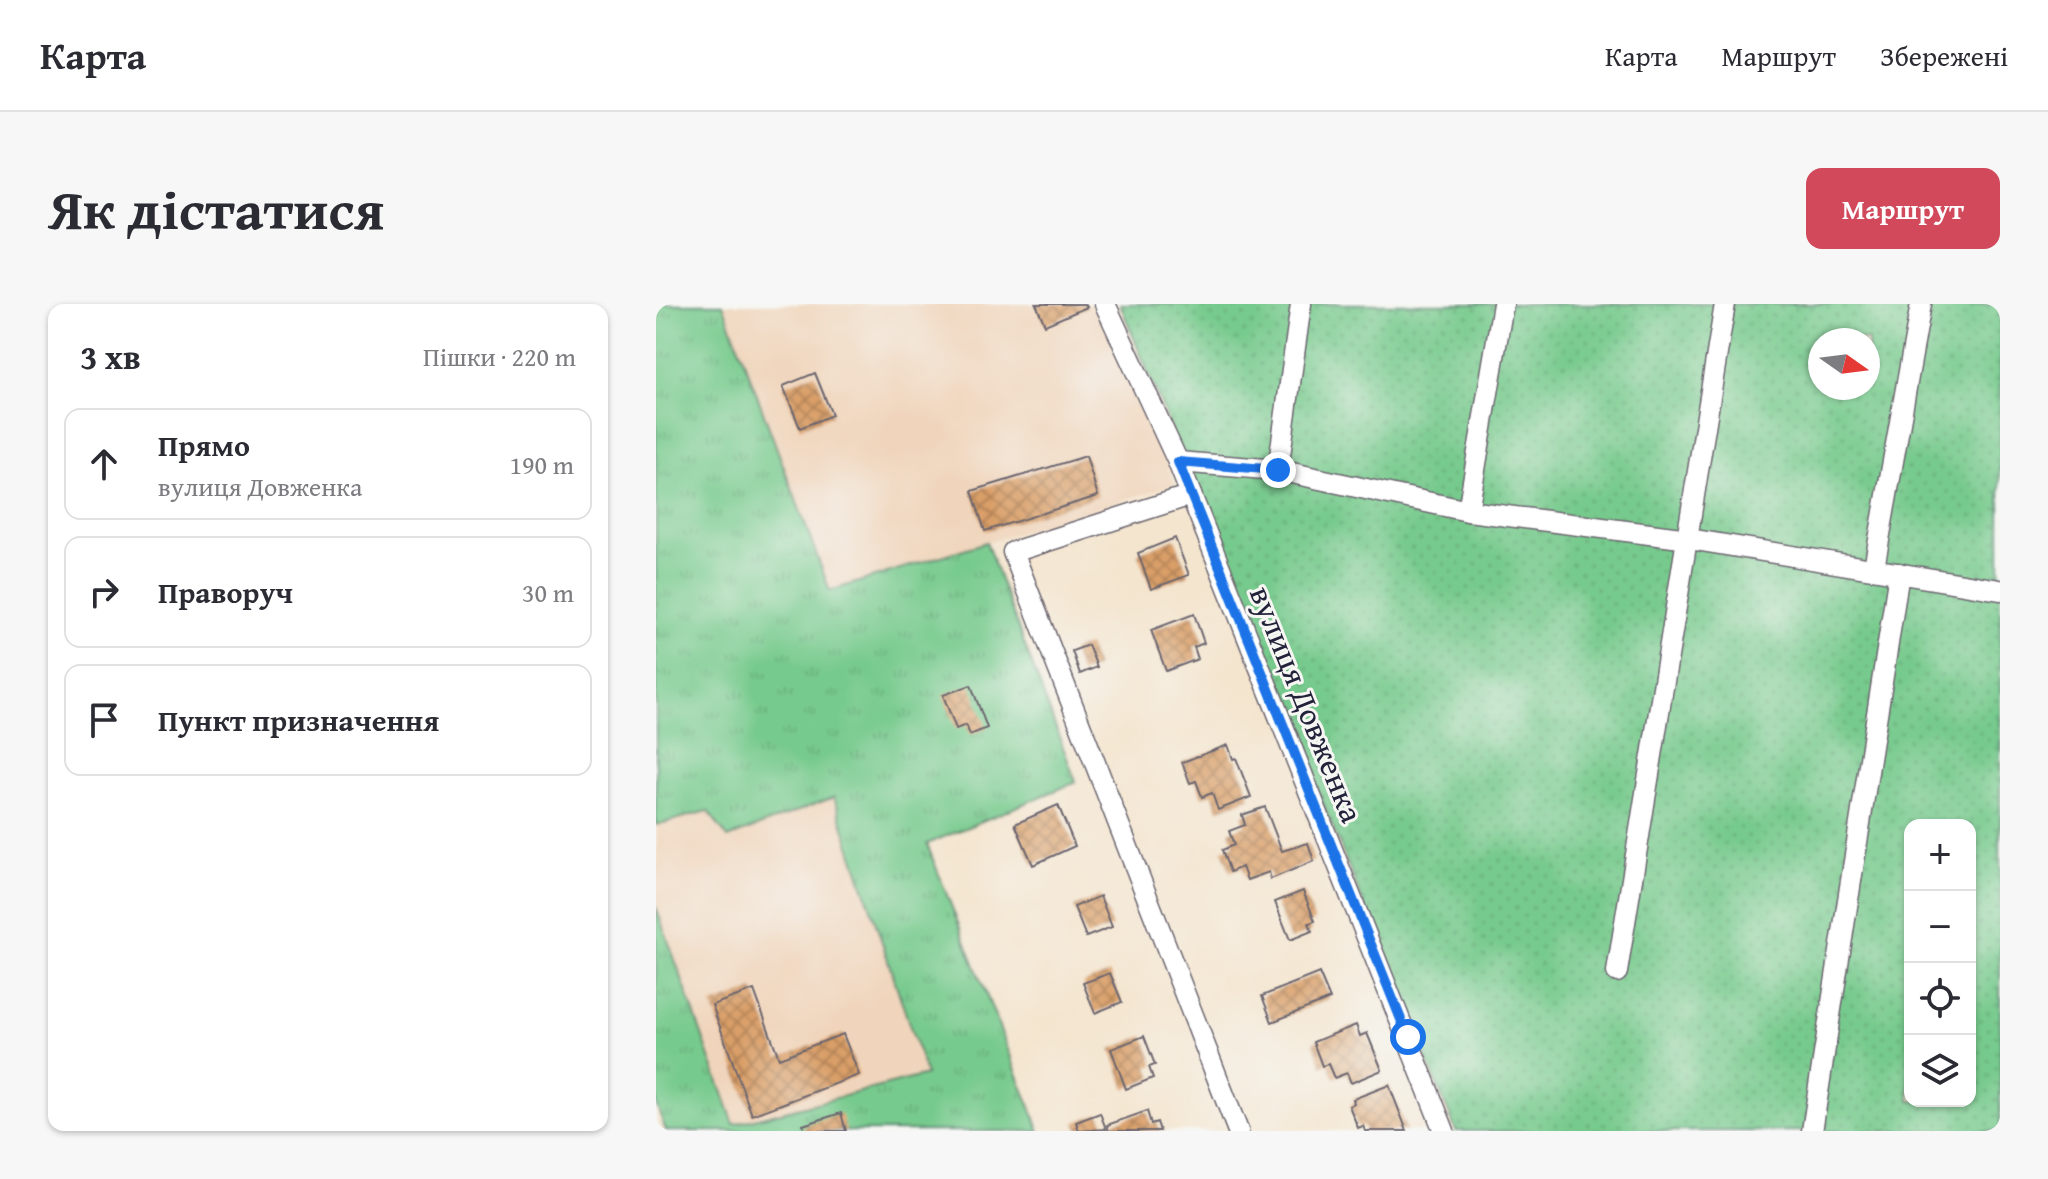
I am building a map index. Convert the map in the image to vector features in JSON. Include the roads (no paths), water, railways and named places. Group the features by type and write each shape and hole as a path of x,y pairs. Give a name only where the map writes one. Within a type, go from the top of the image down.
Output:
{"street":[{"name":"вулиця Довженка","path":"1105,304 1178,462 1444,1131"},
{"path":"1278,470 1301,304"},
{"path":"1468,511 1503,304"},
{"path":"1617,972 1725,304"},
{"path":"1874,568 1921,304"},
{"path":"1178,462 1278,470 1468,511 1689,539 2000,590"},
{"path":"1191,495 1013,552 1238,1131"},
{"path":"1812,1131 1899,573"}]}
